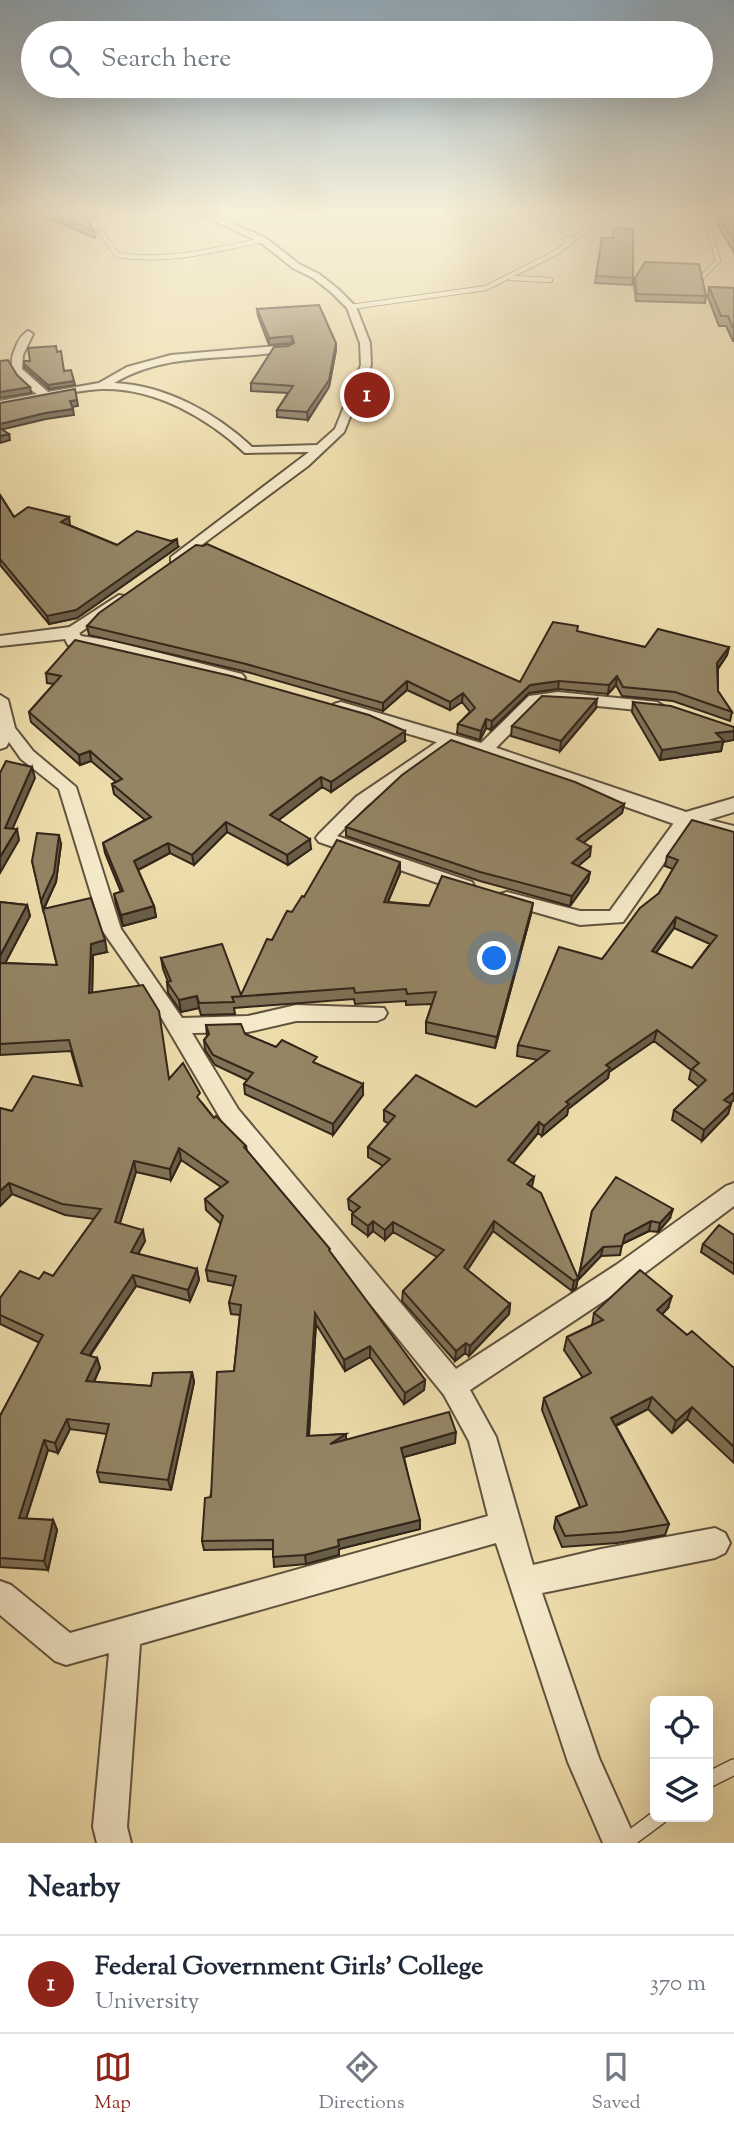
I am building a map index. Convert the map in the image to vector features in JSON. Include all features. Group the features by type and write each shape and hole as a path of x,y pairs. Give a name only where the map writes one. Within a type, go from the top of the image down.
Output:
{"street":[{"path":"168,566 219,530 340,430 366,366 365,344 351,307 343,300"},
{"path":"28,334 16,354 16,369 23,379 44,394"},
{"path":"101,386 132,369 156,362 288,348"},
{"path":"0,404 44,394 101,386 148,393 185,406 237,437 250,451 320,448"},
{"path":"1,640 70,634 135,588"},
{"path":"70,634 75,641 113,647 251,682"},
{"path":"484,750 535,699 558,697 672,708"},
{"path":"0,700 4,737 67,787 112,930 158,995 230,1115 453,1385 482,1437 505,1526 584,1762 622,1843"},
{"path":"327,704 484,750 685,820 734,832"},
{"path":"449,739 362,802 325,838 487,893 580,918 616,917 685,820 734,805"},
{"path":"175,1026 248,1024 296,1013 377,1013"},
{"path":"453,1385 625,1273 734,1193"},
{"path":"0,1596 66,1650 505,1526"},
{"path":"525,1583 601,1564 715,1543"},
{"path":"114,1843 110,1827 126,1633"}],"lane":[{"path":"351,307 410,300"},
{"path":"713,1778 734,1767"},
{"path":"622,1843 652,1822"}],"building":[{"path":"714,300 734,300 734,330 728,316 721,316"},
{"path":"319,305 336,343 329,380 307,412 277,410 293,386 251,383 274,347 294,343 292,336 269,338 257,309"},
{"path":"56,346 57,352 61,351 64,371 71,370 74,381 48,385 24,364 24,361 30,361 28,348"},
{"path":"8,360 17,375 30,387 0,392 0,361"},
{"path":"75,389 77,400 70,401 73,409 0,424 0,403"},
{"path":"0,428 9,434 0,436"},
{"path":"0,495 14,517 28,507 69,517 61,522 117,545 137,531 171,541 177,539 76,610 47,616 0,559"},
{"path":"207,544 520,682 553,622 578,626 577,631 645,647 658,629 729,647 717,663 718,691 732,712 675,692 623,687 617,676 609,685 559,681 530,685 492,721 486,719 481,731 458,724 475,708 463,693 450,702 407,681 383,703 246,664 87,626 99,613 196,545"},
{"path":"75,640 231,676 369,715 405,731 331,782 321,777 270,815 310,839 287,855 226,822 192,855 168,843 134,861 154,906 121,915 114,894 123,891 103,843 151,817 112,784 122,779 90,751 79,755 29,712 61,676 46,673"},
{"path":"542,696 597,699 561,741 512,726"},
{"path":"633,702 671,706 734,727 734,731 716,733 724,741 662,750"},
{"path":"451,740 575,782 624,804 577,839 591,847 572,863 590,872 572,896 480,872 346,827 402,775"},
{"path":"6,761 32,767 5,828 17,829 0,857 0,773"},
{"path":"692,820 734,832 734,1092 724,1100 731,1104 704,1130 674,1110 706,1080 692,1069 699,1063 657,1030 606,1065 610,1068 566,1102 569,1104 544,1126 539,1122 508,1160 534,1177 527,1184 541,1193 578,1278 574,1281 494,1221 464,1267 510,1304 470,1346 466,1343 456,1351 403,1291 444,1250 393,1222 385,1230 373,1221 368,1226 352,1214 360,1207 348,1199 390,1159 368,1147 395,1116 384,1110 416,1075 476,1107 549,1051 518,1045 559,947 602,959 640,908 659,893 678,860 667,856","holes":["676,917 717,936 692,968 652,951"]},
{"path":"37,833 59,835 54,873 41,901 32,861"},
{"path":"337,840 400,862 384,902 429,906 442,876 533,903 497,1037 426,1022 436,992 407,994 406,989 355,993 354,988 232,997 234,1002 199,1003 197,996 179,1000 167,982 171,981 161,958 222,944 241,995 267,939 272,940 287,911 292,912 302,896 304,897"},
{"path":"91,898 105,940 91,944 89,993 143,985 159,1011 169,1079 183,1063 200,1093 197,1097 214,1118 216,1116 246,1146 244,1147 330,1249 425,1380 405,1393 370,1346 344,1360 315,1313 307,1436 346,1434 330,1444 449,1412 456,1432 401,1448 420,1520 338,1540 339,1546 305,1555 273,1557 273,1540 202,1541 205,1498 211,1497 217,1372 234,1371 241,1305 229,1303 236,1276 206,1270 223,1216 205,1199 228,1182 179,1148 170,1169 134,1161 115,1222 143,1230 131,1252 197,1269 188,1290 133,1275 81,1353 97,1358 86,1381 151,1386 153,1373 192,1372 168,1480 97,1472 109,1424 67,1419 55,1443 44,1440 19,1518 53,1520 44,1561 0,1558 0,1416 43,1335 0,1315 0,1298 20,1271 39,1279 44,1272 53,1276 101,1209 62,1204 9,1183 0,1191 0,1108 12,1111 33,1076 82,1086 69,1040 0,1044 0,963 57,965 43,909"},
{"path":"0,902 27,905 0,956"},
{"path":"241,1024 245,1034 276,1047 282,1040 317,1057 313,1062 363,1084 333,1124 244,1084 253,1073 213,1055 204,1040 209,1034 206,1025"},
{"path":"616,1177 673,1209 660,1223 651,1221 625,1235 622,1246 603,1247 580,1271 592,1211"},
{"path":"719,1225 734,1235 734,1264 703,1244"},
{"path":"640,1270 672,1296 657,1310 687,1335 692,1331 734,1368 734,1447 692,1407 676,1421 652,1397 611,1418 669,1524 621,1532 565,1536 556,1517 587,1505 544,1398 591,1373 567,1337 603,1320 594,1313"}],"place":[{"name":"Federal Government Girls' College","path":"367,395"}]}
